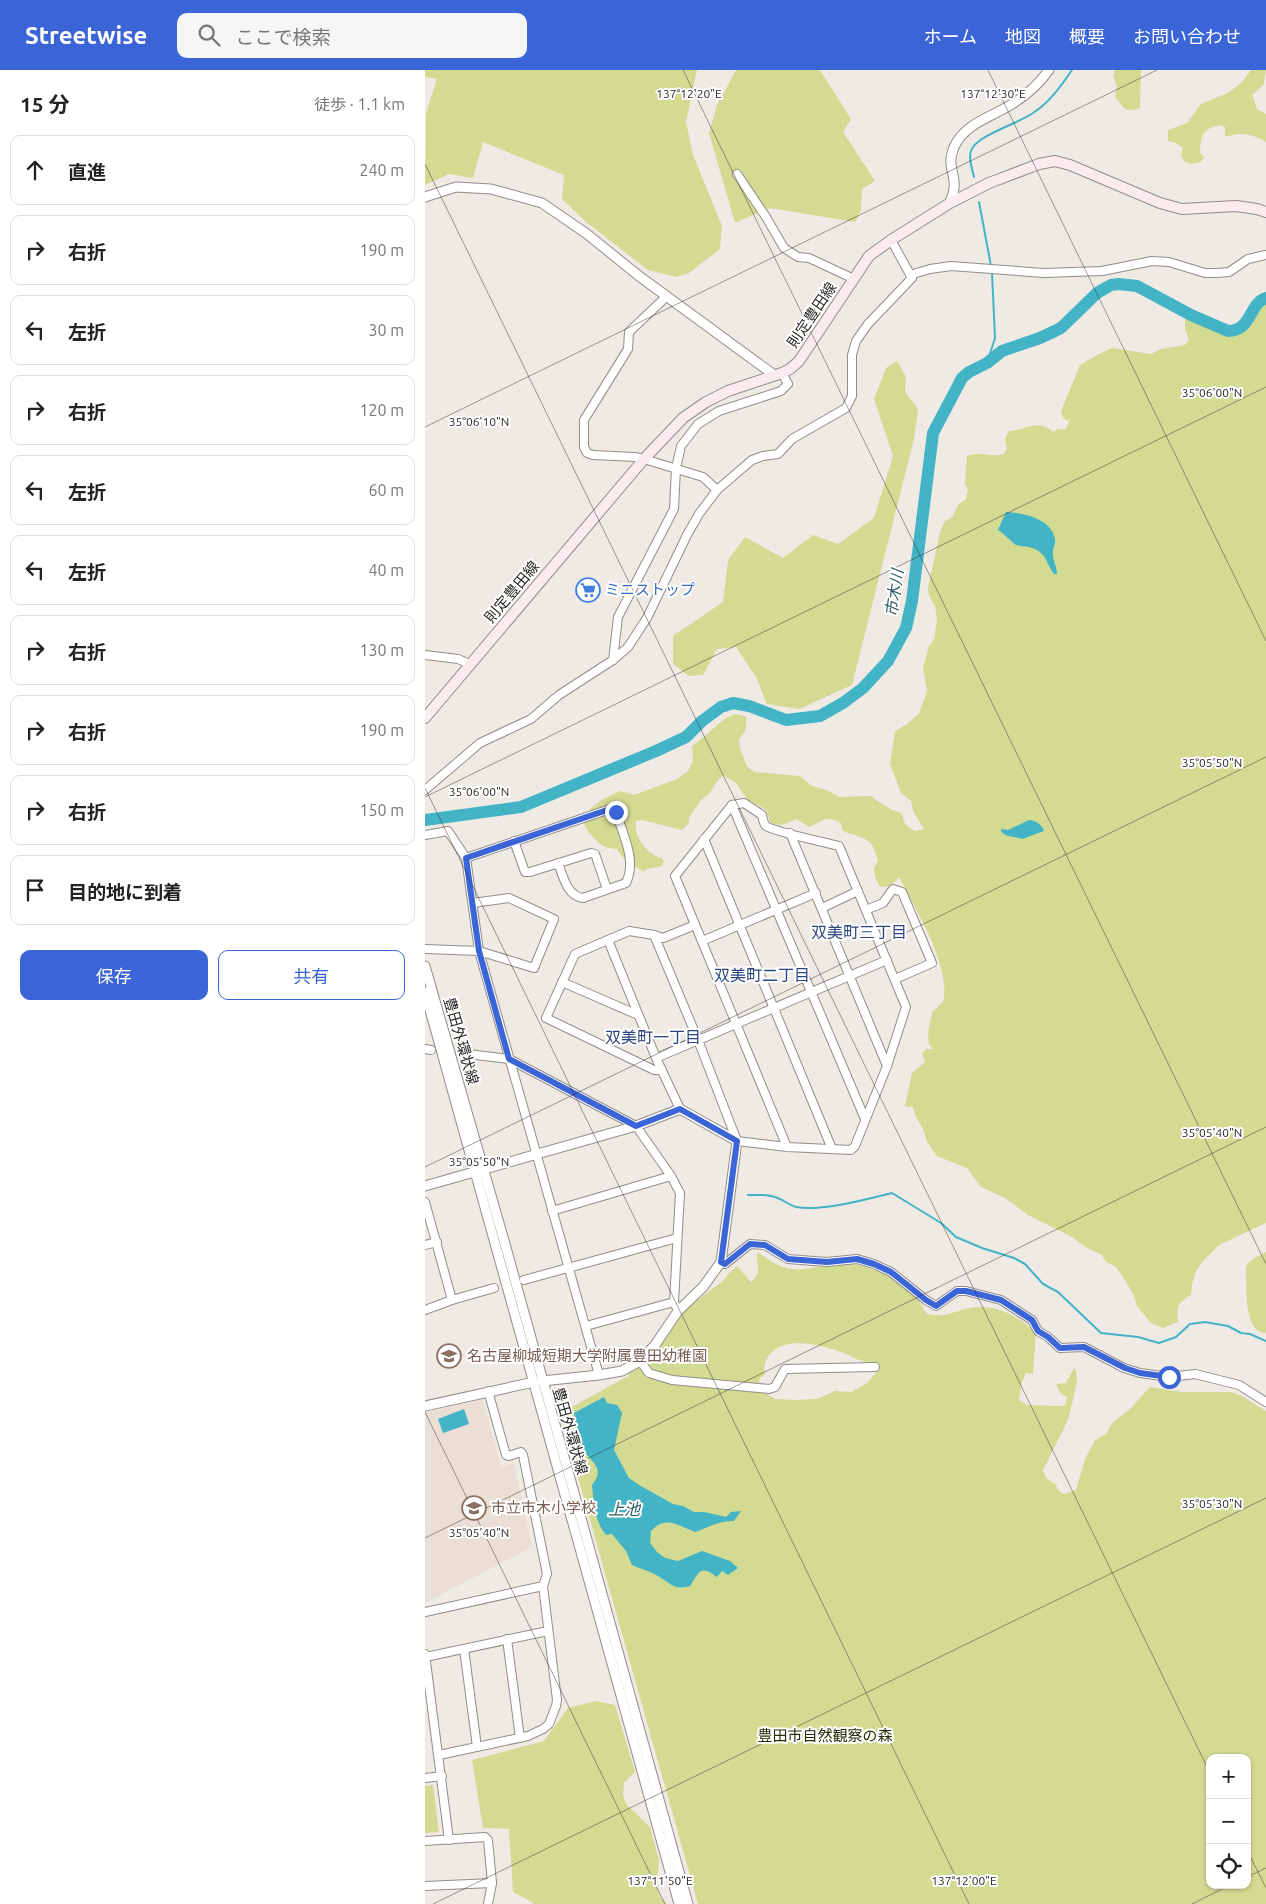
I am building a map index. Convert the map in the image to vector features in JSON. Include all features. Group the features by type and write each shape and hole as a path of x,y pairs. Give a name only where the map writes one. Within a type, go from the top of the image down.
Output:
{"main road":[{"name":"則定豊田線","path":"425,718 644,459 683,418 728,390 790,369 799,361 869,256 950,203 989,183 1039,164 1055,162 1069,164 1160,203 1182,209 1236,206 1266,212"}],"street":[{"path":"950,203 955,187 951,158 960,138 971,126 1011,105 1027,94 1049,70"},
{"path":"737,174 784,248 798,257 809,258 854,279"},
{"path":"425,197 456,187 482,188 542,203 587,234 639,276 778,374 788,384 781,390 719,411 698,424 681,446 676,468 674,509 618,617 613,660"},
{"path":"425,790 480,743 531,719 559,695 613,660 628,647 647,618 687,535 699,514 717,490 752,460 778,454 792,439 846,408 851,396 852,355 856,341 868,324 912,278 891,240"},
{"path":"910,275 930,269 951,266 1067,273 1102,271 1152,261 1169,262 1205,273 1216,273 1229,272 1248,259 1266,255"},
{"path":"667,296 629,332 628,349 585,420 584,447 587,453 593,455 635,457 676,468 703,477 717,490"},
{"path":"425,655 471,664"},
{"path":"608,940 656,1058 680,1109 737,1141 787,1147 851,1150 855,1146 887,1066 906,1007 839,846 773,830 765,825 762,815 744,803 732,805 675,876 787,1147"},
{"path":"732,805 813,992 865,1119"},
{"path":"466,858 610,809 616,812 631,859 630,874 626,883 583,898 577,897 569,889 558,864"},
{"path":"425,835 448,831 466,858 479,951 599,1375"},
{"path":"790,833 887,1066"},
{"path":"704,839 832,1149"},
{"path":"514,841 525,872 591,853 595,854 607,889"},
{"path":"866,910 883,902 893,889 902,892 932,963 895,979"},
{"path":"822,908 858,891"},
{"path":"702,941 816,892"},
{"path":"425,949 479,951 534,968 554,918 509,898 473,904"},
{"path":"662,1070 654,1070 546,1018 575,954 629,931 654,934 663,938 695,924"},
{"path":"425,1406 538,1381 622,1371 640,1361 655,1344 678,1311 703,1286 721,1262 737,1141 654,934"},
{"path":"656,1058 887,960"},
{"name":"豊田外環状線","path":"425,966 479,1171 688,1904"},
{"path":"562,982 638,1015"},
{"name":"豊田外環状線","path":"425,992 479,1171"},
{"path":"460,1053 509,1059 636,1126 671,1176 680,1193 674,1302 678,1311"},
{"path":"425,1186 636,1126 680,1109"},
{"path":"552,1211 671,1176"},
{"path":"425,1202 452,1300"},
{"path":"524,1280 677,1238"},
{"path":"425,1245 437,1242"},
{"path":"721,1262 725,1264 750,1244 765,1245 788,1259 827,1262 857,1259 891,1272 936,1306 957,1291 966,1291 1001,1300 1032,1320 1038,1331 1060,1348 1084,1347 1125,1368 1140,1373 1169,1377 1195,1374 1239,1385 1266,1402"},
{"path":"425,1310 494,1288"},
{"path":"586,1326 674,1302"},
{"path":"640,1361 649,1373 672,1380 769,1389 775,1388 785,1369 875,1367"},
{"name":"豊田外環状線","path":"538,1381 679,1904"},
{"path":"439,1755 477,1748 536,1733 549,1724 557,1706 543,1586 547,1574 523,1455 521,1452 509,1456 506,1455 488,1391"},
{"path":"425,1612 543,1586"},
{"path":"449,1840 439,1755 429,1704 425,1655 464,1649 548,1630"},
{"path":"507,1639 520,1738"},
{"path":"464,1649 477,1748"},
{"path":"425,1778 441,1776"},
{"path":"425,1841 485,1837 488,1840 492,1883 488,1904"},
{"path":"425,1886 492,1883"}],"shaded area":[{"name":"市立市木小学校","path":"482,1397 501,1467 514,1463 532,1547 425,1603 425,1412"}],"green space":[{"path":"425,70 697,70 686,122 693,155 722,226 720,249 689,273 676,277 648,270 586,222 562,199 564,175 483,142 473,178 449,174 425,185 426,113 437,79 425,77"},
{"path":"736,70 820,70 851,119 843,132 875,181 862,189 861,210 855,222 770,208 735,223 709,133 717,105"},
{"path":"1115,70 1141,70 1140,108 1127,110 1115,97 1117,86 1113,76"},
{"path":"1251,70 1266,70 1264,84 1252,95 1257,109 1266,114 1266,142 1245,134 1225,136 1225,127 1220,125 1206,131 1202,137 1200,153 1204,157 1201,162 1192,164 1185,162 1181,155 1183,148 1176,143 1168,141 1168,130 1187,123 1201,104 1228,93 1242,82"},
{"path":"1264,300 1266,302 1266,1223 1219,1245 1204,1260 1196,1271 1191,1295 1180,1303 1177,1312 1178,1322 1163,1328 1151,1323 1137,1306 1134,1296 1116,1267 1106,1262 1102,1255 1087,1248 1072,1237 1028,1215 1005,1198 981,1187 967,1168 937,1156 927,1142 913,1107 905,1106 912,1073 925,1062 922,1054 926,1049 933,1049 929,1045 928,1034 932,1012 943,1002 942,972 930,938 899,877 891,886 880,887 875,877 874,867 878,862 871,844 863,838 842,830 841,823 836,820 827,819 809,827 796,819 783,824 774,824 770,822 766,810 747,799 736,783 723,775 710,793 701,800 689,818 689,823 682,830 642,820 636,821 637,835 641,843 647,850 663,859 662,866 647,869 643,872 637,867 628,865 617,849 606,847 596,840 587,829 584,821 589,810 595,805 620,791 634,795 677,779 688,771 693,761 692,746 726,718 736,714 746,717 746,729 739,739 740,748 747,767 755,772 800,776 812,786 840,797 870,796 892,810 900,812 905,824 914,831 924,829 913,811 911,801 901,793 890,764 895,731 919,714 927,691 923,668 929,646 934,640 937,619 935,606 929,596 928,587 940,532 945,521 952,517 958,505 966,499 968,490 965,484 967,456 1004,454 1007,448 1005,439 1009,431 1037,425 1048,428 1053,432 1058,429 1066,429 1071,417 1068,421 1063,418 1061,411 1080,365 1099,354 1112,348 1151,354 1161,349 1185,345 1189,339 1185,329 1185,318 1189,317 1220,331 1235,332 1242,329"},
{"path":"897,361 906,377 905,392 918,409 914,439 852,685 799,709 767,704 756,677 736,647 717,649 703,675 689,676 673,664 673,636 723,602 728,560 745,537 783,558 813,535 838,544 874,518 893,456 874,399 886,368"},
{"name":"豊田市自然観察の森","path":"757,1252 778,1265 792,1269 849,1263 879,1272 907,1286 916,1296 927,1314 944,1315 969,1308 988,1307 1006,1312 1015,1317 1036,1334 1033,1374 1026,1373 1022,1382 1019,1400 1027,1405 1062,1406 1066,1404 1067,1397 1060,1393 1056,1384 1066,1383 1074,1368 1076,1370 1077,1383 1068,1420 1043,1470 1046,1478 1055,1484 1063,1494 1076,1490 1085,1459 1095,1440 1106,1434 1112,1423 1130,1409 1150,1387 1182,1392 1231,1392 1242,1396 1266,1411 1266,1904 698,1904 560,1413 570,1405 572,1407 627,1378 630,1371 640,1366 646,1373 764,1392 775,1399 794,1400 817,1399 835,1391 851,1392 867,1383 875,1374 878,1364 859,1360 824,1347 795,1343 778,1348 771,1353 765,1363 765,1375 760,1378 758,1385 655,1374 644,1362 658,1349 680,1313 723,1281 737,1266 751,1282 758,1274"},
{"path":"1266,1252 1266,1333 1258,1331 1249,1316 1246,1294 1246,1266 1254,1258"},
{"path":"596,1701 615,1705 635,1772 624,1783 623,1794 626,1804 650,1827 659,1860 657,1887 660,1897 667,1904 533,1904 513,1892 509,1829 483,1828 472,1760 544,1741 568,1708"},
{"path":"433,1785 439,1832 425,1833 425,1786"}],"water":[{"path":"1006,512 1028,515 1048,526 1055,539 1053,554 1057,574 1054,574 1039,551 1016,545 998,530"},
{"path":"1029,820 1038,823 1044,831 1022,839 1008,836 1001,831 1001,829 1008,830"},
{"name":"上池","path":"604,1397 607,1403 617,1405 622,1413 614,1450 629,1478 673,1504 683,1506 694,1512 704,1512 726,1517 731,1512 741,1511 734,1521 718,1523 695,1532 677,1524 662,1523 651,1531 650,1543 657,1552 665,1558 678,1561 702,1551 730,1561 738,1568 728,1575 722,1571 717,1577 703,1570 690,1586 677,1587 654,1574 632,1565 626,1551 612,1534 606,1535 599,1524 594,1505 592,1485 598,1473 597,1469 580,1444 574,1413"},
{"path":"464,1409 469,1424 443,1433 438,1419"}],"waterway":[{"path":"974,177 970,158 973,147 992,133 1027,117 1039,109 1055,93 1072,70"},
{"path":"979,202 991,266"},
{"path":"987,363 995,338 992,273"},
{"name":"市木川","path":"425,820 521,807 686,737 702,721 721,707 733,703 749,706 786,720 820,716 843,703 863,688 888,661 906,628 912,601 933,433 962,378 969,372 987,363 1002,351 1040,338 1061,328 1097,293 1111,285 1137,286 1191,315 1228,331 1242,327 1256,305 1266,298"},
{"path":"748,1195 772,1196 796,1207 818,1208 892,1193 941,1223 956,1237 1014,1258 1025,1264 1043,1284 1058,1292 1101,1333 1138,1337 1159,1343 1176,1337 1190,1324 1205,1322 1228,1326 1241,1333 1250,1334 1266,1341"}],"place":[{"name":"ミニストップ","path":"588,590"},
{"name":"名古屋柳城短期大学附属豊田幼稚園","path":"449,1356"},
{"name":"市立市木小学校","path":"474,1508"}],"district":[{"name":"双美町三丁目","path":"859,932"},
{"name":"双美町二丁目","path":"762,975"},
{"name":"双美町一丁目","path":"653,1037"}],"route":[{"path":"616,812 610,809 466,858 479,951 509,1059 636,1126 680,1109 737,1141 721,1262 725,1264 750,1244 765,1245 788,1259 827,1262 857,1259 891,1272 936,1306 957,1291 966,1291 1001,1300 1032,1320 1038,1331 1060,1348 1084,1347 1125,1368 1140,1373 1169,1377"}]}
